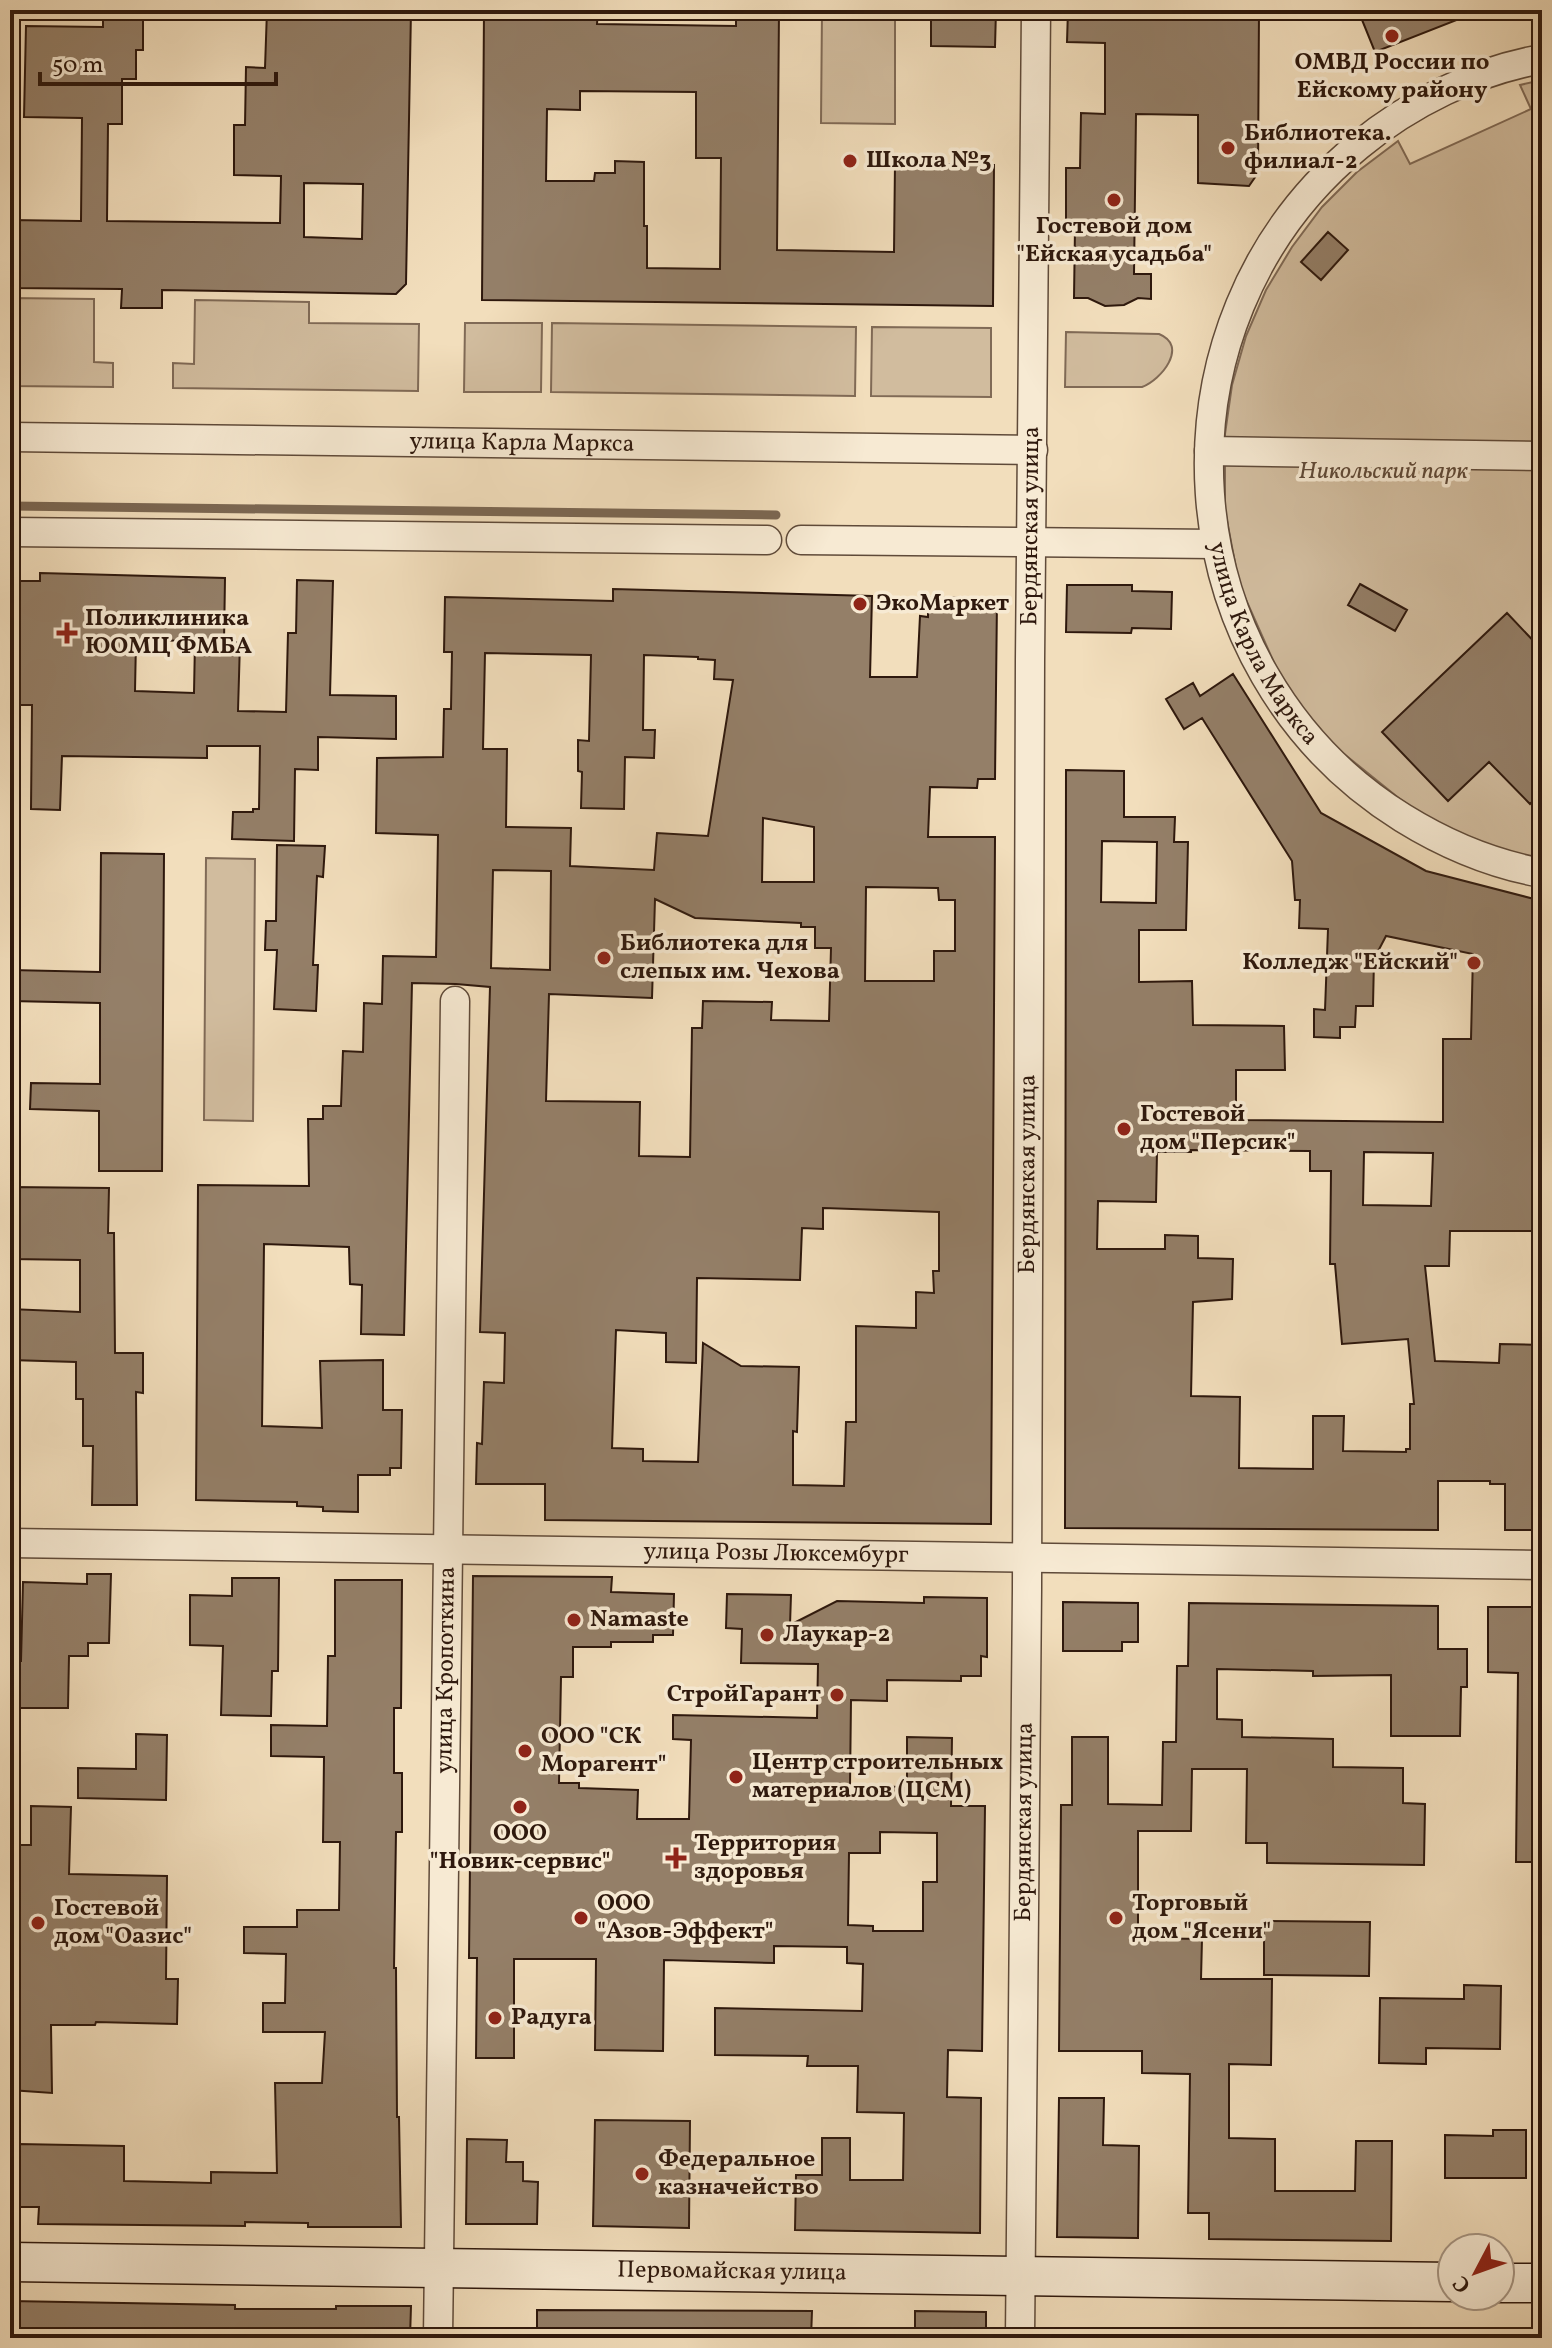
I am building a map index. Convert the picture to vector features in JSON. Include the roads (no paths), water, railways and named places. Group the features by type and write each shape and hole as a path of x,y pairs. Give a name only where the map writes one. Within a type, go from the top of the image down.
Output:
{"street":[{"name":"Бердянская улица","path":"1020,2338 1036,10"},
{"path":"1215,544 1209,498 1209,451 1218,374 1232,324 1266,253 1312,190 1370,137 1436,95 1485,75 1542,59"},
{"name":"улица Карла Маркса","path":"10,437 1033,450"},
{"path":"1209,451 1542,456"},
{"path":"10,532 767,540"},
{"name":"улица Карла Маркса","path":"801,540 1215,544 1234,610 1261,671 1291,716 1326,756 1376,800 1434,836 1483,857 1542,873"},
{"name":"улица Кропоткина","path":"438,2338 455,1001"},
{"name":"улица Розы Люксембург","path":"10,1543 1542,1565"},
{"name":"Первомайская улица","path":"10,2262 1436,2282"},
{"path":"1516,2283 1542,2283"}],"waterway":[{"path":"10,506 776,515"}],"place":[{"name":"ОМВД России по Ейскому району","path":"1392,36"},
{"name":"Библиотека. филиал-2","path":"1228,148"},
{"name":"Школа №3","path":"850,161"},
{"name":"Гостевой дом \"Ейская усадьба\"","path":"1114,200"},
{"name":"ЭкоМаркет","path":"860,604"},
{"name":"Поликлиника ЮОМЦ ФМБА","path":"67,633"},
{"name":"Библиотека для слепых им. Чехова","path":"604,958"},
{"name":"Колледж \"Ейский\"","path":"1474,963"},
{"name":"Гостевой дом \"Персик\"","path":"1124,1129"},
{"name":"Namaste","path":"574,1620"},
{"name":"Лаукар-2","path":"767,1635"},
{"name":"СтройГарант","path":"837,1695"},
{"name":"ООО \"СК Морагент\"","path":"525,1751"},
{"name":"Центр строительных материалов (ЦСМ)","path":"736,1777"},
{"name":"ООО \"Новик-сервис\"","path":"520,1807"},
{"name":"Территория здоровья","path":"676,1858"},
{"name":"ООО \"Азов-Эффект\"","path":"581,1918"},
{"name":"Торговый дом \"Ясени\"","path":"1116,1918"},
{"name":"Гостевой дом \"Оазис\"","path":"38,1923"},
{"name":"Радуга","path":"495,2018"},
{"name":"Федеральное казначейство","path":"642,2174"}],"park label":[{"name":"Никольский парк","path":"1383,472"}]}
